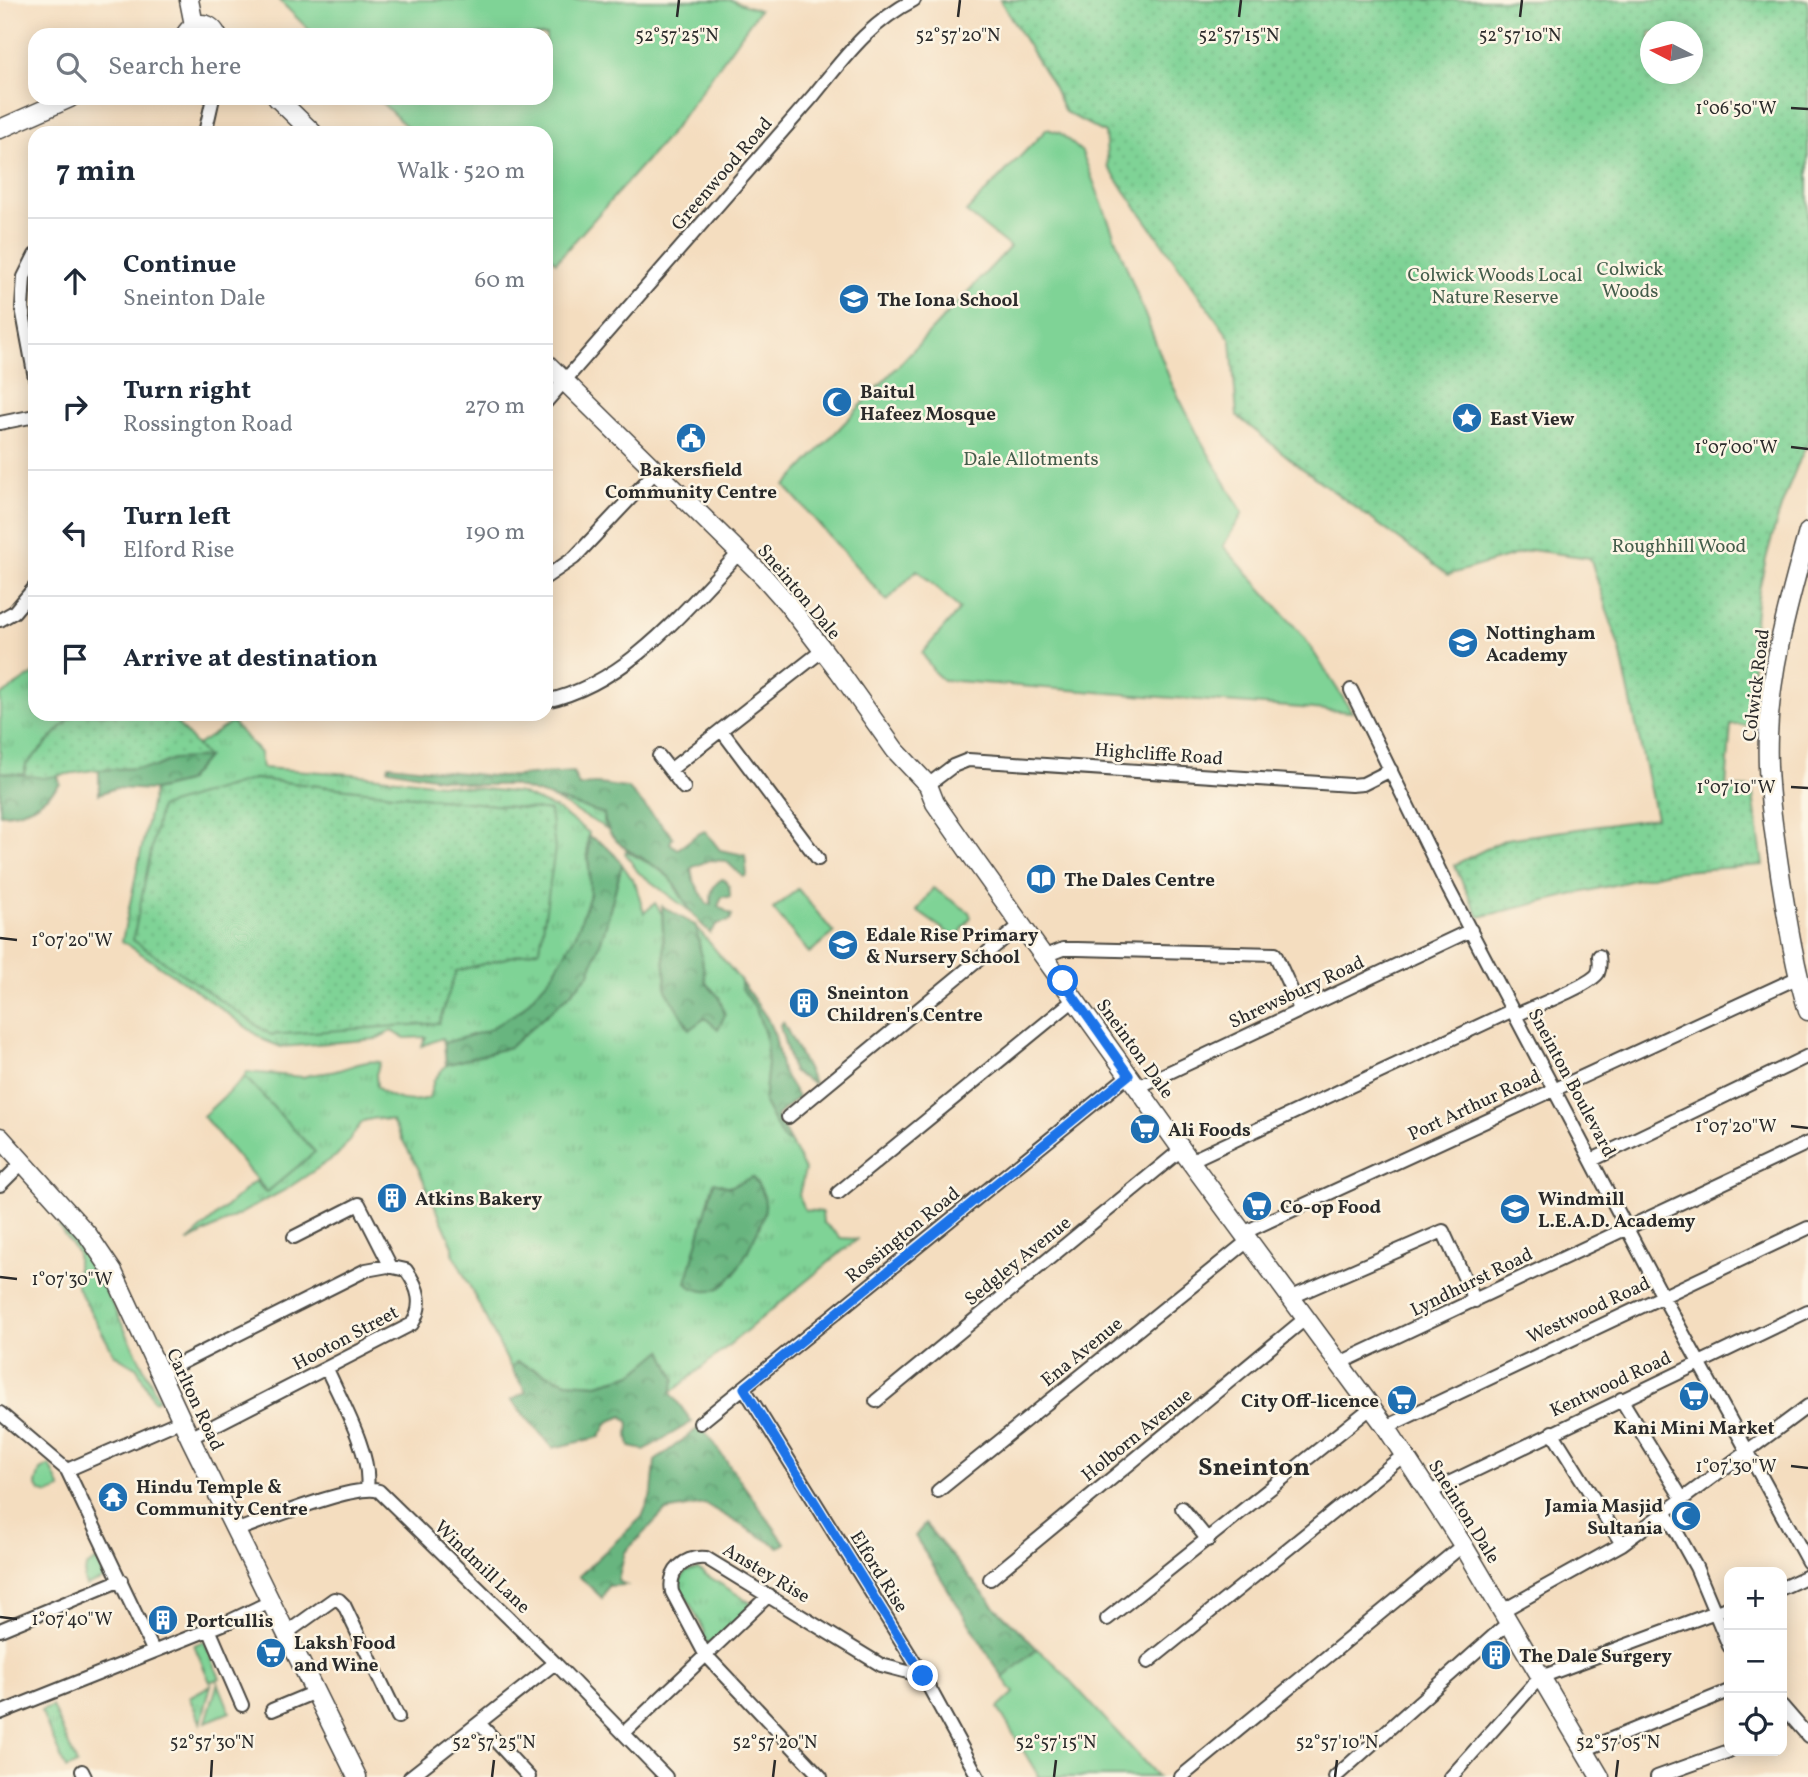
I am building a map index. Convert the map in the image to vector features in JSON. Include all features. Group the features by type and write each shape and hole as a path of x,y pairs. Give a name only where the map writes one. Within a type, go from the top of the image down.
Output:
{"street":[{"path":"189,0 190,28"},
{"name":"Greenwood Road","path":"553,395 854,45 888,14 914,0"},
{"path":"0,129 54,105"},
{"path":"207,126 211,105"},
{"path":"284,105 306,126"},
{"path":"28,269 24,277 22,308 28,340"},
{"name":"Sneinton Dale","path":"553,370 740,552 787,603 895,750 928,785 935,803 1074,999 1405,1454 1463,1545 1600,1777"},
{"path":"0,423 28,417"},
{"path":"553,572 574,558 657,470"},
{"name":"Colwick Road","path":"1806,1000 1799,977 1771,807 1768,736 1784,621 1808,532"},
{"path":"553,699 611,673 656,639 740,552"},
{"path":"0,620 14,612 28,595"},
{"path":"670,770 823,650"},
{"name":"Sneinton Boulevard","path":"1351,690 1471,930 1591,1160 1808,1562"},
{"path":"722,731 804,850 818,859"},
{"path":"659,756 684,788"},
{"name":"Highcliffe Road","path":"928,785 953,766 968,760 1351,785 1363,784 1391,770"},
{"path":"788,1117 1022,924"},
{"name":"Shrewsbury Road","path":"1133,1081 1300,1009 1471,930"},
{"path":"1045,957 1063,949 1275,954 1300,1009"},
{"name":"Sedgley Avenue","path":"876,1401 1186,1155 1585,983 1597,974 1599,956"},
{"name":"Port Arthur Road","path":"1246,1237 1555,1088 1799,977"},
{"path":"838,1193 1074,999"},
{"path":"1591,1160 1808,1056"},
{"name":"Rossington Road","path":"700,1423 1133,1081"},
{"name":"Carlton Road","path":"0,1137 103,1254 285,1634 357,1777"},
{"name":"Lyndhurst Road","path":"1340,1363 1808,1143"},
{"path":"0,1185 23,1163"},
{"path":"161,1373 366,1270 391,1266 359,1204 294,1237"},
{"name":"Westwood Road","path":"1386,1427 1808,1228"},
{"path":"1292,1297 1443,1231 1475,1301"},
{"name":"Ena Avenue","path":"938,1491 1246,1237"},
{"name":"Hooton Street","path":"190,1438 412,1324 418,1315 420,1293 406,1270 391,1266"},
{"name":"Kentwood Road","path":"1430,1492 1808,1311"},
{"name":"Holborn Avenue","path":"989,1578 1306,1318"},
{"path":"235,1531 367,1488 369,1477 355,1432 327,1369"},
{"name":"Elford Rise","path":"744,1388 923,1676 978,1777"},
{"path":"1621,1399 1683,1500"},
{"path":"1335,1777 1505,1617 1622,1544 1808,1406"},
{"path":"1107,1619 1372,1407"},
{"path":"0,1413 66,1469 153,1650"},
{"path":"66,1469 182,1420"},
{"path":"1552,1432 1622,1544"},
{"path":"1148,1662 1405,1454"},
{"name":"Windmill Lane","path":"367,1488 379,1491 555,1663 666,1777"},
{"path":"1182,1508 1208,1540"},
{"path":"1666,1513 1696,1567 1724,1635"},
{"path":"1181,1777 1463,1545"},
{"name":"Anstey Rise","path":"705,1654 672,1592 670,1583 673,1573 694,1558 706,1558 881,1665 923,1676"},
{"path":"1787,1586 1808,1576"},
{"path":"0,1630 121,1580"},
{"path":"624,1733 769,1595"},
{"path":"285,1634 334,1600 339,1600 344,1605 398,1717"},
{"path":"0,1713 270,1602"},
{"path":"1451,1777 1533,1685 1724,1608"},
{"path":"209,1629 231,1693 242,1705"},
{"path":"705,1654 821,1777"},
{"path":"410,1777 555,1663"},
{"path":"272,1710 315,1692"},
{"path":"1584,1750 1724,1692"},
{"path":"1787,1712 1808,1736"},
{"path":"479,1723 529,1777"},
{"path":"1657,1777 1724,1753"}],"green space":[{"path":"279,0 731,0 759,10 670,134 556,262 553,260 553,126 406,126 384,105 553,105 553,28 307,28"},
{"name":"Colwick Woods Local Nature Reserve","path":"1000,0 1808,0 1808,442 1786,494 1764,567 1755,619 1751,725 1731,725 1726,787 1752,788 1763,865 1668,872 1479,917 1454,865 1506,839 1656,818 1620,650 1590,558 1531,550 1448,575 1303,469 1237,416 1231,340 1108,167 1105,133 1065,112 1053,86"},
{"name":"Dale Allotments","path":"1047,129 1060,133 1082,152 1171,382 1243,513 1223,546 1304,637 1352,712 943,680 922,653 960,609 917,570 887,601 785,486 1010,247 966,212"},
{"path":"28,678 28,721 67,721 26,765 24,775 0,772 0,696"},
{"path":"67,721 175,721 207,757 173,759 155,767 93,770 43,778 24,775 26,765"},
{"path":"232,722 260,753 262,768 352,774 520,793 557,809 589,833 589,898 575,938 552,976 538,993 522,1009 486,1031 444,1043 442,1038 422,1046 426,1037 405,1038 391,1031 376,1039 281,1047 264,1040 122,941 154,790 186,782 206,757 197,745","holes":["254,779 550,811 540,949 456,971"]},
{"path":"207,757 186,782 154,790 115,788 99,794 99,770 155,767 173,759"},
{"path":"389,765 501,777 573,772 579,786 599,784 628,788 673,837 670,843 677,849 705,831 720,850 745,855 747,875 743,877 726,861 709,860 691,868 693,879 707,904 711,905 716,884 722,879 727,882 730,897 722,897 718,906 732,915 730,921 717,924 710,933 692,913 668,876 628,850 611,835 604,814 512,785 475,785 388,769"},
{"path":"0,772 24,775 57,772 60,784 33,806 18,812 0,814"},
{"path":"254,779 550,811 555,849 540,949 456,971 439,1023 271,1035 133,940 160,807"},
{"path":"549,796 604,814 604,822 609,830"},
{"path":"588,836 607,847 622,864 604,932 589,974 510,1047 446,1065 444,1043 486,1031 521,1010 552,975 576,934 590,895"},
{"path":"626,851 669,877 691,912 638,872"},
{"path":"622,864 636,885 644,913 655,903 662,914 666,990 689,1029 705,1018 719,997 706,983 696,926 741,981 741,987 756,1009 765,1034 768,1063 764,1103 783,1139 791,1143 805,1170 799,1195 805,1210 822,1212 823,1222 841,1238 857,1239 671,1393 662,1351 633,1374 597,1384 566,1382 517,1362 511,1368 453,1253 453,1246 418,1168 392,1121 376,1118 363,1121 339,1154 285,1190 187,1242 255,1181 266,1193 314,1152 245,1077 247,1072 303,1077 338,1071 367,1062 380,1062 376,1074 377,1087 402,1100 429,1098 434,1080 446,1065 510,1046 569,995 589,974 604,932","holes":["752,1178 758,1228 735,1275 694,1289 686,1283 714,1183 730,1187"]},
{"path":"933,888 969,912 971,917 956,938 917,911"},
{"path":"798,889 834,933 809,953 773,909"},
{"path":"662,906 696,926 706,983 719,997 725,1015 718,1029 705,1018 690,1029 666,990"},
{"path":"741,981 767,1018 775,1036 782,1071 798,1097 776,1116 791,1143 783,1139 764,1102 768,1063 765,1034 756,1009 741,987"},
{"path":"783,1022 814,1084 793,1072 780,1026"},
{"path":"245,1077 315,1152 267,1192 203,1116"},
{"path":"752,1177 762,1190 765,1202 764,1215 758,1229 741,1263 727,1282 709,1291 698,1290 686,1283 714,1182 730,1187"},
{"path":"62,1226 93,1265 159,1399 154,1401 137,1368 114,1354 77,1287 77,1253 59,1227"},
{"path":"662,1350 675,1379 671,1393 692,1422 644,1450 630,1447 629,1423 623,1416 608,1422 600,1437 553,1448 511,1400 526,1392 511,1368 517,1362 566,1382 597,1384 633,1374"},
{"path":"701,1426 785,1543 779,1547 705,1504 665,1511 625,1552 618,1581 626,1585 608,1586 602,1598 579,1576 642,1517 652,1493 655,1461"},
{"path":"50,1465 61,1489 48,1494 40,1491 36,1484 40,1470"},
{"path":"925,1524 995,1607 1037,1649 1003,1678 915,1536"},
{"path":"97,1560 106,1578 86,1586 86,1567"},
{"path":"697,1569 754,1605 711,1647 701,1637 705,1632 685,1595 677,1596 677,1586 686,1571"},
{"path":"204,1641 220,1678 210,1682 194,1645"},
{"path":"1037,1649 1054,1663 1158,1777 1039,1777 998,1708 1014,1693 1003,1678"},
{"path":"218,1682 230,1712 206,1722"},
{"path":"211,1685 201,1724 189,1697"},
{"path":"52,1706 77,1764 66,1769 41,1711"}],"place":[{"name":"The Iona School","path":"854,299"},
{"name":"Baitul Hafeez Mosque","path":"837,402"},
{"name":"East View","path":"1467,418"},
{"name":"Bakersfield Community Centre","path":"691,438"},
{"name":"Nottingham Academy","path":"1463,643"},
{"name":"The Dales Centre","path":"1041,879"},
{"name":"Edale Rise Primary & Nursery School","path":"843,945"},
{"name":"Sneinton Children's Centre","path":"804,1003"},
{"name":"Ali Foods","path":"1145,1129"},
{"name":"Atkins Bakery","path":"392,1198"},
{"name":"Co-op Food","path":"1257,1206"},
{"name":"Windmill L.E.A.D. Academy","path":"1515,1209"},
{"name":"Kani Mini Market","path":"1694,1396"},
{"name":"City Off-licence","path":"1402,1400"},
{"name":"Hindu Temple & Community Centre","path":"113,1497"},
{"name":"Jamia Masjid Sultania","path":"1686,1516"},
{"name":"Portcullis","path":"163,1620"},
{"name":"Laksh Food and Wine","path":"271,1653"},
{"name":"The Dale Surgery","path":"1496,1655"}],"district":[{"name":"Sneinton","path":"1254,1466"}],"route":[{"path":"923,1676 744,1388 1129,1075 1063,981"}],"park label":[{"name":"Colwick Woods","path":"1630,279"},
{"name":"Roughhill Wood","path":"1679,545"}]}
